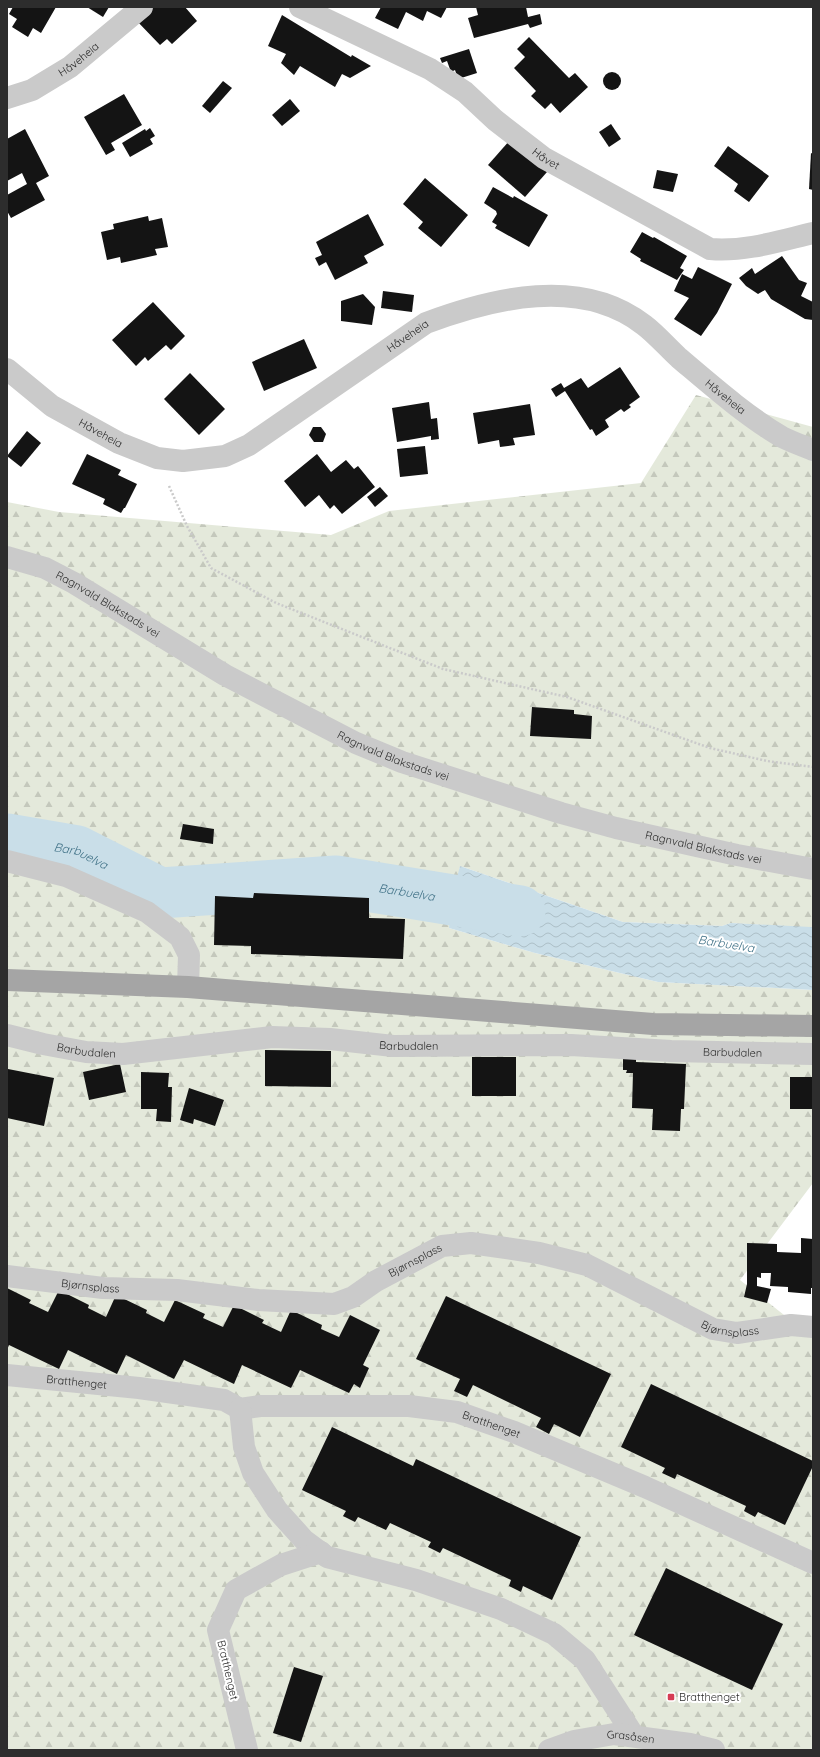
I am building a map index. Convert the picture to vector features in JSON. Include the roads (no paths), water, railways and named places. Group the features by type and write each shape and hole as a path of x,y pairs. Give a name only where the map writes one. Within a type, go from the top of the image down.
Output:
{"main road":[{"path":"7,980 188,987 653,1024 813,1026"}],"street":[{"name":"Håveheia","path":"7,98 32,90 70,66 142,7"},
{"name":"Håvet","path":"300,7 430,69 465,92 495,120 544,158 710,250 730,251 813,233"},
{"name":"Håveheia","path":"7,369 52,406 119,443 157,458 183,461 225,456 249,445 426,323 457,312 505,301 530,296 558,295 595,301 622,311 643,324 678,357 732,402 783,438 813,450"},
{"name":"Ragnvald Blakstads vei","path":"7,557 45,568 74,583 225,675 356,743 402,762 561,813 616,828 737,855 813,869"},
{"path":"7,861 66,876 147,912 180,937 189,955 188,987"},
{"name":"Barbudalen","path":"7,1035 43,1044 86,1052 123,1054 272,1038 330,1039 393,1046 571,1045 671,1051 813,1054"},
{"name":"Bjørnsplass","path":"7,1276 103,1288 177,1290 258,1300 334,1304 353,1297 376,1281 442,1246 471,1243 539,1253 587,1265 713,1329 737,1333 791,1325 813,1327"},
{"name":"Bratthenget","path":"7,1375 147,1389 224,1400 240,1409 260,1406 409,1406 457,1412 514,1432 645,1487 813,1563"},
{"path":"240,1409 244,1447 253,1473 277,1510 304,1540 327,1557 416,1580 501,1608 554,1634 585,1660 634,1736"},
{"name":"Bratthenget","path":"247,1750 218,1630 236,1590 281,1566 321,1552"},
{"name":"Grasåsen","path":"549,1750 574,1741 614,1734 690,1744 714,1750"}],"water":[{"path":"460,866 623,922 722,926 731,923 811,927 813,928 813,990 658,982 535,953 449,928 451,900"}],"waterway":[{"name":"Barbuelva","path":"7,839 77,851 160,893 336,881 520,911"}],"place":[{"name":"Bratthenget","path":"671,1697"}]}
